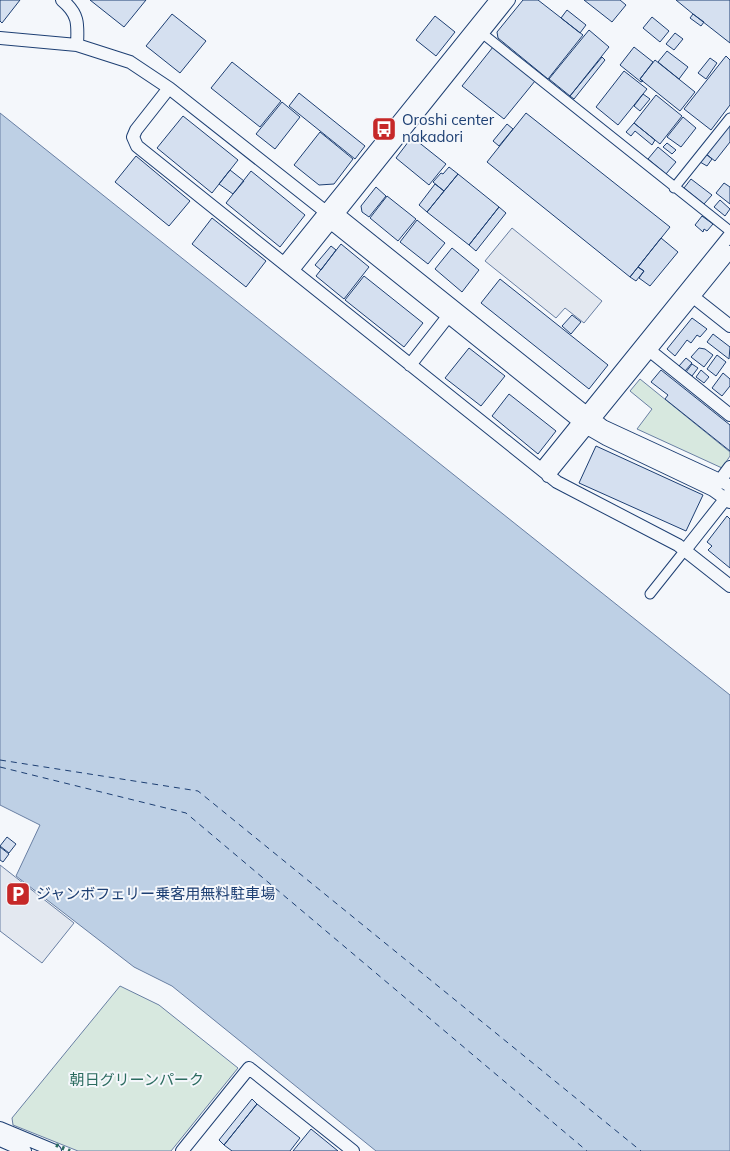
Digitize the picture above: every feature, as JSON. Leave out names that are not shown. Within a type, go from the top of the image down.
[{"type":"street","points":[[62,0],[70,7],[78,23],[77,45]]},
{"type":"street","points":[[289,267],[332,216],[478,30],[494,4],[509,0]]},
{"type":"street","points":[[478,30],[730,231]]},
{"type":"street","points":[[0,38],[77,45],[130,62],[169,88],[332,216],[587,421],[606,439],[725,492]]},
{"type":"street","points":[[169,88],[136,130],[133,137],[136,146],[557,482],[678,545],[730,586]]},
{"type":"street","points":[[674,188],[730,118]]},
{"type":"street","points":[[545,472],[689,294],[730,235]]},
{"type":"street","points":[[689,294],[730,252]]},
{"type":"street","points":[[689,294],[730,326]]},
{"type":"street","points":[[410,365],[451,312]]},
{"type":"street","points":[[646,348],[730,415]]},
{"type":"street","points":[[650,594],[685,550],[725,492],[730,467]]},
{"type":"street","points":[[182,1151],[249,1068],[353,1151]]},
{"type":"street","points":[[0,1132],[25,1151]]},
{"type":"street","points":[[0,1132],[55,1151]]},
{"type":"green space","points":[[640,379],[730,452],[730,456],[722,468],[637,429],[652,409],[630,391]]},
{"type":"green space","name":"朝日グリーンパーク","points":[[120,986],[159,1005],[238,1068],[171,1151],[78,1151],[13,1125],[12,1118]]},
{"type":"shaded area","points":[[512,228],[602,301],[584,323],[565,308],[556,318],[485,261]]},
{"type":"shaded area","name":"ジャンボフェリー乗客用無料駐車場","points":[[0,865],[74,923],[42,963],[0,931]]},
{"type":"water","points":[[0,113],[730,695],[730,1151],[376,1151],[172,986],[134,967],[16,876],[40,825],[0,805]]},
{"type":"building","points":[[0,0],[20,0],[2,23],[0,21]]},
{"type":"building","points":[[90,0],[146,0],[124,27]]},
{"type":"building","points":[[523,0],[538,0],[583,35],[548,79],[498,38],[497,32]]},
{"type":"building","points":[[584,0],[620,0],[626,5],[612,22]]},
{"type":"building","points":[[676,0],[730,0],[730,43],[693,14]]},
{"type":"building","points":[[567,10],[586,25],[580,33],[561,18]]},
{"type":"building","points":[[172,14],[206,41],[180,73],[146,46]]},
{"type":"building","points":[[693,14],[704,22],[701,26],[690,18]]},
{"type":"building","points":[[435,16],[455,32],[436,56],[416,40]]},
{"type":"building","points":[[652,17],[669,31],[660,42],[643,28]]},
{"type":"building","points":[[589,30],[609,47],[570,96],[549,79]]},
{"type":"building","points":[[675,33],[683,39],[674,50],[666,44]]},
{"type":"building","points":[[493,47],[535,81],[504,119],[462,86]]},
{"type":"building","points":[[634,47],[653,62],[640,79],[643,81],[641,82],[620,65]]},
{"type":"building","points":[[667,51],[688,67],[679,79],[658,62]]},
{"type":"building","points":[[726,56],[730,60],[730,105],[711,130],[684,109]]},
{"type":"building","points":[[602,57],[605,60],[574,99],[570,96]]},
{"type":"building","points":[[710,58],[717,63],[706,79],[698,73]]},
{"type":"building","points":[[655,60],[695,92],[680,111],[640,79]]},
{"type":"building","points":[[232,62],[281,101],[260,127],[211,88]]},
{"type":"building","points":[[624,71],[647,89],[618,125],[596,107]]},
{"type":"building","points":[[299,93],[365,146],[355,159],[289,106]]},
{"type":"building","points":[[643,94],[650,99],[640,111],[634,106]]},
{"type":"building","points":[[656,95],[682,116],[660,144],[634,123]]},
{"type":"building","points":[[282,102],[300,117],[275,149],[256,134]]},
{"type":"building","points":[[526,113],[670,227],[630,277],[487,162]]},
{"type":"building","points":[[183,116],[238,160],[212,193],[157,148]]},
{"type":"building","points":[[683,117],[696,128],[681,147],[667,137]]},
{"type":"building","points":[[634,123],[655,140],[652,145],[635,131],[631,136],[626,132]]},
{"type":"building","points":[[507,124],[513,129],[499,146],[493,141]]},
{"type":"building","points":[[730,124],[730,142],[715,161],[706,154]]},
{"type":"building","points":[[320,132],[353,159],[334,184],[319,185],[294,165]]},
{"type":"building","points":[[412,137],[446,164],[429,185],[396,158]]},
{"type":"building","points":[[667,143],[676,150],[672,154],[663,147]]},
{"type":"building","points":[[658,147],[676,162],[666,174],[648,159]]},
{"type":"building","points":[[706,154],[712,159],[707,166],[700,162]]},
{"type":"building","points":[[136,156],[190,201],[169,226],[115,182]]},
{"type":"building","points":[[449,167],[458,174],[444,191],[433,182]]},
{"type":"building","points":[[230,170],[244,181],[233,194],[219,184]]},
{"type":"building","points":[[251,171],[305,215],[280,247],[226,203]]},
{"type":"building","points":[[458,174],[499,207],[469,245],[427,212]]},
{"type":"building","points":[[691,179],[712,195],[704,204],[684,188]]},
{"type":"building","points":[[724,183],[730,187],[730,204],[716,193]]},
{"type":"building","points":[[435,184],[444,191],[427,212],[419,205]]},
{"type":"building","points":[[376,187],[386,196],[369,217],[362,212],[361,206]]},
{"type":"building","points":[[387,196],[416,219],[398,241],[370,218]]},
{"type":"building","points":[[720,200],[730,209],[725,216],[714,207]]},
{"type":"building","points":[[499,207],[506,213],[476,251],[469,245]]},
{"type":"building","points":[[702,216],[713,224],[707,231],[704,229],[703,232],[695,225]]},
{"type":"building","points":[[212,218],[266,261],[246,287],[192,244]]},
{"type":"building","points":[[417,220],[445,243],[428,264],[400,242]]},
{"type":"building","points":[[661,238],[678,252],[650,286],[639,278],[644,271],[638,267]]},
{"type":"building","points":[[341,244],[369,267],[344,299],[316,276]]},
{"type":"building","points":[[331,246],[336,250],[321,270],[315,265]]},
{"type":"building","points":[[452,248],[479,270],[462,292],[435,269]]},
{"type":"building","points":[[638,267],[644,271],[636,281],[630,277]]},
{"type":"building","points":[[364,276],[423,323],[404,347],[345,300]]},
{"type":"building","points":[[500,279],[608,365],[589,389],[481,303]]},
{"type":"building","points":[[572,315],[581,322],[571,334],[562,326]]},
{"type":"building","points":[[692,318],[707,329],[700,337],[697,335],[691,343],[687,340],[675,356],[667,349]]},
{"type":"building","points":[[713,334],[730,347],[729,359],[707,342]]},
{"type":"building","points":[[469,348],[505,376],[481,406],[445,378]]},
{"type":"building","points":[[699,348],[705,349],[713,355],[704,367],[691,357]]},
{"type":"building","points":[[717,355],[726,362],[716,376],[707,369]]},
{"type":"building","points":[[686,358],[692,363],[685,371],[679,366]]},
{"type":"building","points":[[692,364],[698,368],[692,376],[686,372]]},
{"type":"building","points":[[661,370],[730,425],[730,451],[665,399],[668,395],[651,382]]},
{"type":"building","points":[[701,370],[709,377],[704,383],[696,377]]},
{"type":"building","points":[[723,373],[730,379],[730,386],[722,396],[712,388]]},
{"type":"building","points":[[509,394],[556,431],[538,454],[492,416]]},
{"type":"building","points":[[596,446],[703,495],[686,531],[579,483]]},
{"type":"building","points":[[727,516],[730,519],[730,568],[708,550],[712,546],[707,542]]},
{"type":"building","points":[[7,837],[16,844],[9,853],[0,846]]},
{"type":"building","points":[[0,847],[9,854],[3,862],[0,860]]},
{"type":"building","points":[[252,1099],[257,1104],[224,1145],[219,1140]]},
{"type":"building","points":[[257,1104],[300,1138],[290,1151],[232,1151],[224,1145]]},
{"type":"building","points":[[311,1129],[338,1151],[293,1151]]},
{"type":"ferry route","points":[[0,760],[198,791],[641,1151]]},
{"type":"ferry route","points":[[0,767],[186,813],[587,1151]]},
{"type":"hedge","points":[[56,1145],[70,1151]]},
{"type":"place","name":"Oroshi center nakadori","points":[[384,129]]},
{"type":"place","name":"ジャンボフェリー乗客用無料駐車場","points":[[18,894]]}]
